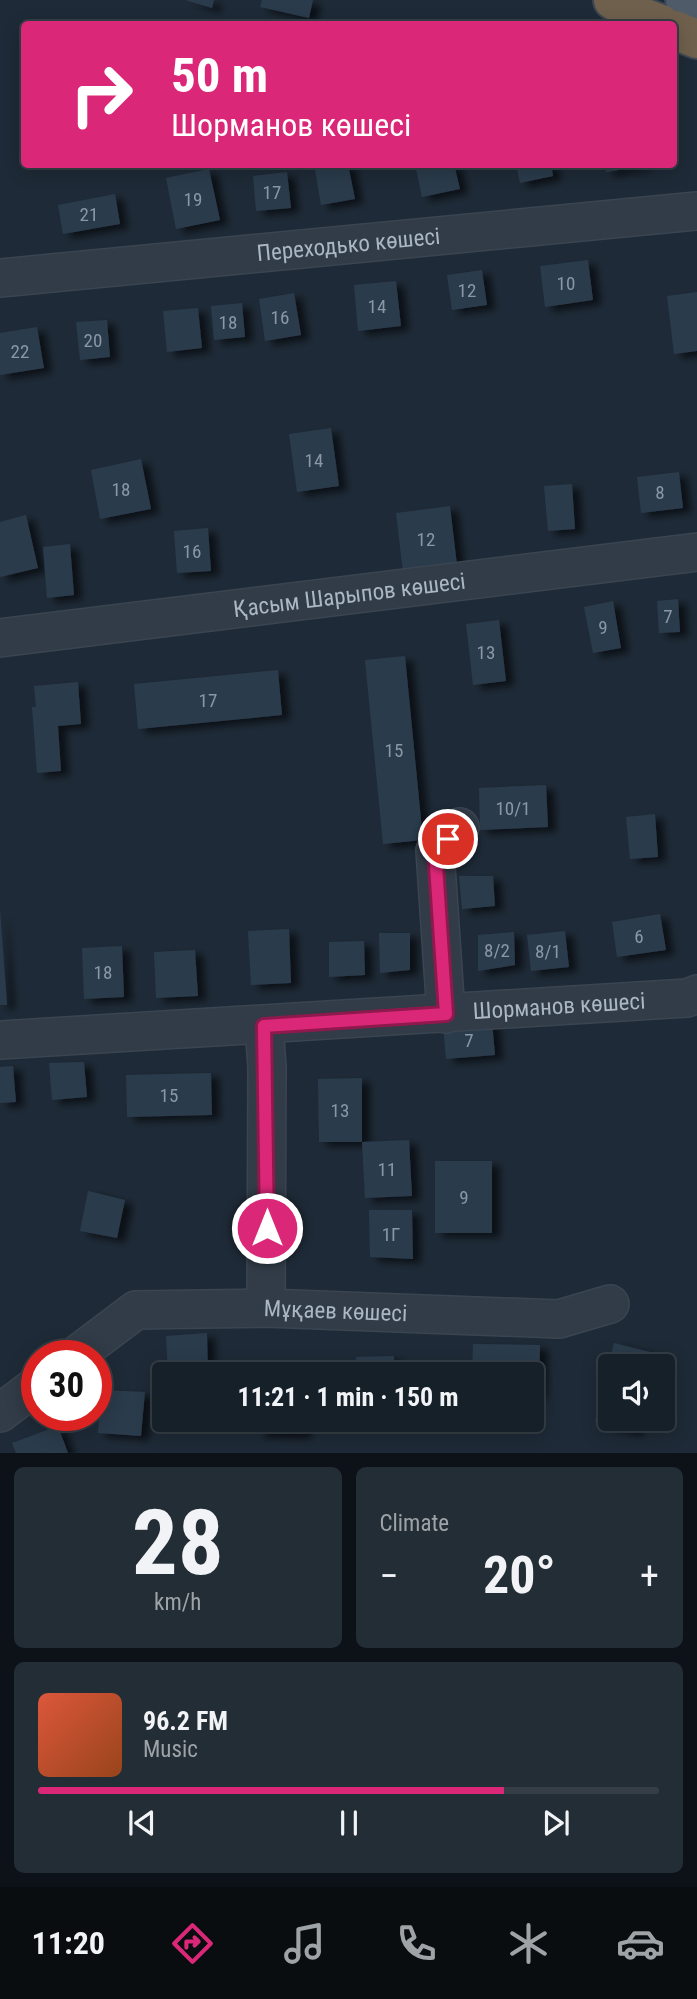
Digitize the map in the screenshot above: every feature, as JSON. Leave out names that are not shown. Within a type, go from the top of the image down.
[{"type":"highway","points":[[613,0],[652,21]]},
{"type":"highway","points":[[677,31],[697,39]]},
{"type":"main road","points":[[685,0],[697,5]]},
{"type":"street","name":"Переходько көшесі","points":[[0,278],[697,211]]},
{"type":"street","name":"Қасым Шарыпов көшесі","points":[[0,638],[697,552]]},
{"type":"street","points":[[446,1014],[435,851],[460,827]]},
{"type":"street","name":"Шорманов көшесі","points":[[0,1040],[446,1014],[687,998],[697,994]]},
{"type":"street","points":[[264,1026],[267,1066],[266,1308]]},
{"type":"street","name":"Мұқаев көшесі","points":[[96,1340],[136,1310],[266,1308],[559,1319],[610,1304]]},
{"type":"street","points":[[0,1413],[21,1397]]},
{"type":"building","points":[[185,0],[214,0],[212,8]]},
{"type":"building","points":[[262,0],[313,0],[309,18],[260,7]]},
{"type":"building","points":[[315,168],[349,168],[355,199],[321,205]]},
{"type":"building","points":[[416,168],[455,168],[460,189],[422,197]]},
{"type":"building","points":[[517,168],[552,168],[553,176],[520,183]]},
{"type":"building","points":[[606,168],[632,168],[606,172]]},
{"type":"building","points":[[209,169],[220,220],[176,229],[166,178]]},
{"type":"building","points":[[287,172],[291,208],[256,211],[253,176]]},
{"type":"building","points":[[115,194],[120,224],[63,234],[58,205]]},
{"type":"building","points":[[588,260],[593,300],[545,307],[540,266]]},
{"type":"building","points":[[482,270],[487,305],[452,310],[447,275]]},
{"type":"building","points":[[396,281],[401,326],[358,331],[354,285]]},
{"type":"building","points":[[697,292],[697,351],[674,354],[667,296]]},
{"type":"building","points":[[294,293],[301,335],[265,341],[259,299]]},
{"type":"building","points":[[242,303],[245,337],[214,340],[211,306]]},
{"type":"building","points":[[198,308],[202,348],[167,352],[163,311]]},
{"type":"building","points":[[107,320],[110,357],[80,360],[76,322]]},
{"type":"building","points":[[37,327],[44,368],[0,375],[0,333]]},
{"type":"building","points":[[331,428],[339,486],[297,492],[289,434]]},
{"type":"building","points":[[141,459],[151,509],[100,519],[91,470]]},
{"type":"building","points":[[679,472],[683,508],[641,513],[637,477]]},
{"type":"building","points":[[572,484],[575,529],[548,531],[544,486]]},
{"type":"building","points":[[450,506],[457,565],[403,572],[396,513]]},
{"type":"building","points":[[26,515],[38,568],[0,577],[0,522]]},
{"type":"building","points":[[208,528],[211,571],[177,573],[174,531]]},
{"type":"building","points":[[70,544],[74,595],[47,598],[43,547]]},
{"type":"building","points":[[678,599],[680,632],[659,633],[657,601]]},
{"type":"building","points":[[613,601],[621,648],[593,653],[584,607]]},
{"type":"building","points":[[499,620],[506,681],[473,685],[466,624]]},
{"type":"building","points":[[405,656],[423,840],[383,844],[365,660]]},
{"type":"building","points":[[278,670],[282,715],[138,729],[134,684]]},
{"type":"building","points":[[78,682],[81,724],[58,726],[61,771],[37,773],[32,707],[36,707],[34,686]]},
{"type":"building","points":[[546,785],[548,827],[480,830],[479,788]]},
{"type":"building","points":[[655,814],[658,857],[630,859],[626,817]]},
{"type":"building","points":[[459,876],[493,876],[495,906],[462,909]]},
{"type":"building","points":[[0,909],[7,1005],[0,1005]]},
{"type":"building","points":[[660,914],[666,950],[617,957],[612,922]]},
{"type":"building","points":[[289,929],[291,983],[251,985],[248,931]]},
{"type":"building","points":[[565,931],[569,967],[531,971],[527,935]]},
{"type":"building","points":[[514,932],[515,965],[478,971],[478,935]]},
{"type":"building","points":[[379,933],[410,933],[410,970],[380,973]]},
{"type":"building","points":[[364,941],[365,975],[329,977],[329,942]]},
{"type":"building","points":[[122,946],[124,997],[84,999],[82,948]]},
{"type":"building","points":[[195,950],[198,996],[156,998],[154,952]]},
{"type":"building","points":[[492,1021],[495,1055],[446,1059],[443,1025]]},
{"type":"building","points":[[84,1062],[87,1097],[52,1100],[49,1063]]},
{"type":"building","points":[[13,1066],[16,1102],[0,1103],[0,1067]]},
{"type":"building","points":[[211,1073],[212,1115],[127,1117],[126,1075]]},
{"type":"building","points":[[362,1078],[362,1142],[319,1142],[318,1079]]},
{"type":"building","points":[[409,1140],[412,1196],[365,1198],[362,1142]]},
{"type":"building","points":[[435,1161],[492,1161],[492,1233],[435,1233]]},
{"type":"building","points":[[88,1191],[125,1200],[117,1238],[80,1231]]},
{"type":"building","points":[[369,1210],[412,1210],[413,1259],[370,1257]]},
{"type":"building","points":[[207,1333],[208,1362],[167,1362],[166,1336]]},
{"type":"building","points":[[614,1343],[654,1353],[654,1354],[611,1354]]},
{"type":"building","points":[[473,1344],[540,1345],[540,1362],[472,1362]]},
{"type":"building","points":[[394,1356],[394,1362],[356,1362],[356,1357]]},
{"type":"building","points":[[112,1390],[145,1392],[141,1436],[98,1433],[112,1431]]},
{"type":"building","points":[[44,1431],[60,1431],[68,1453],[16,1453],[12,1443]]},
{"type":"building","points":[[257,1432],[303,1432],[303,1434]]},
{"type":"route","points":[[267,1228],[267,1066],[264,1026],[446,1014],[435,851],[448,839]]}]
